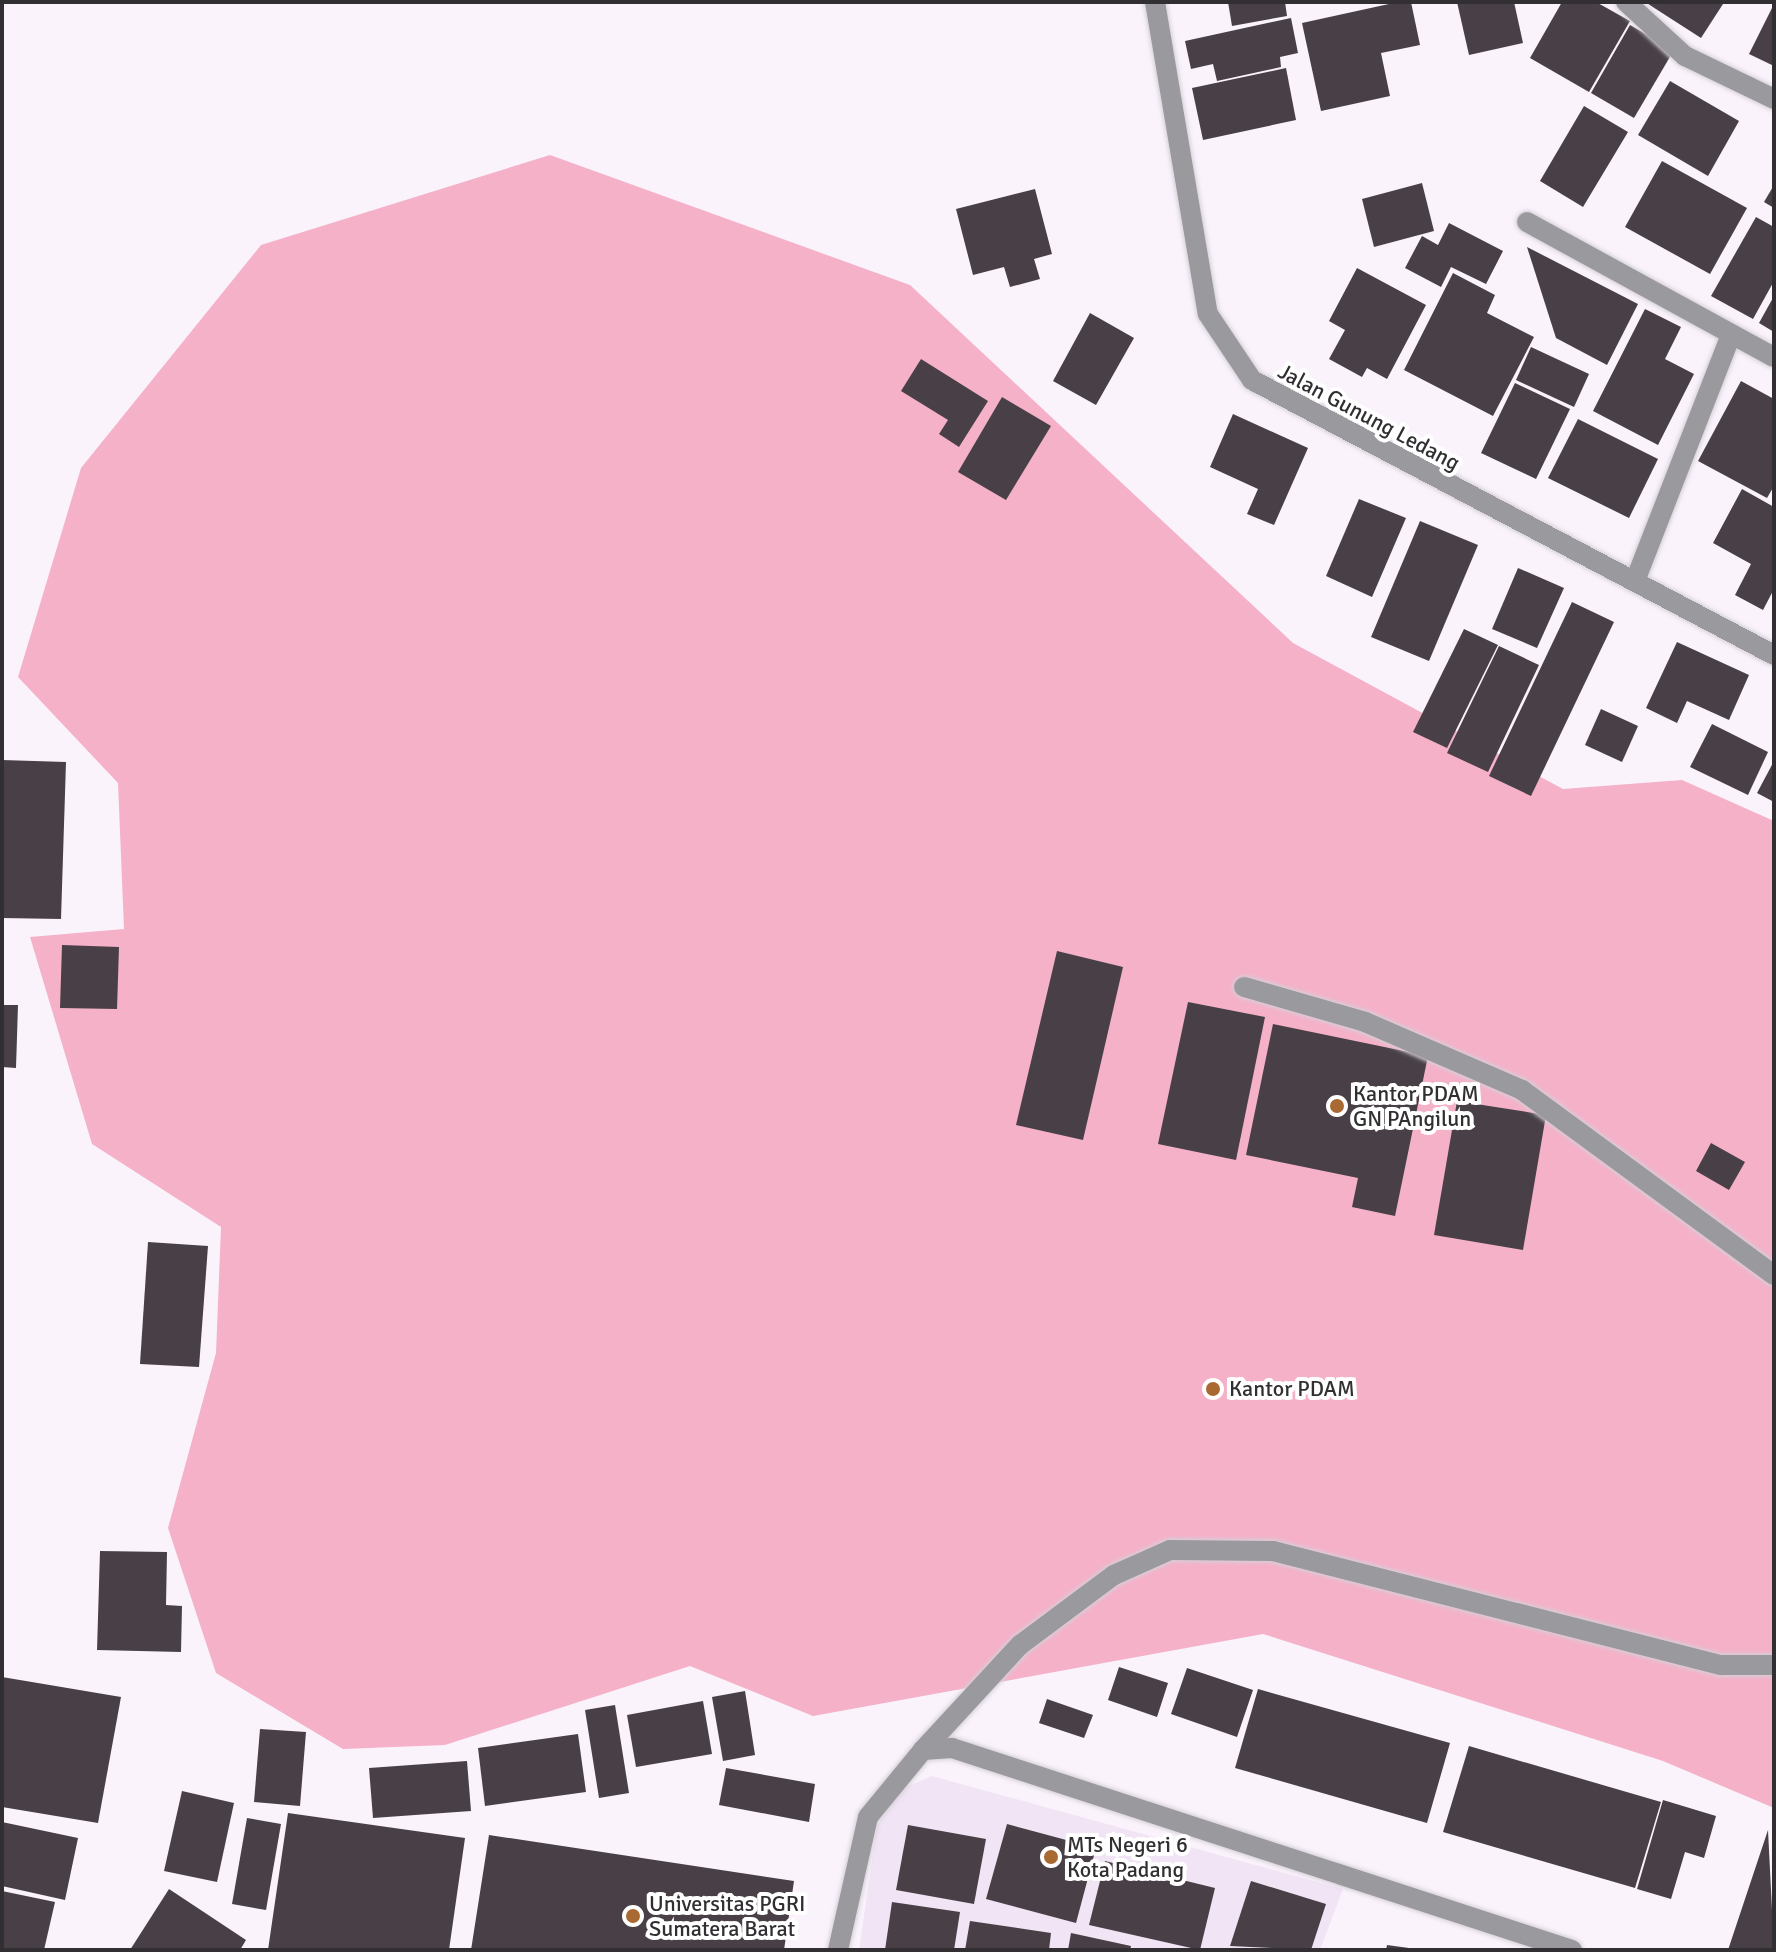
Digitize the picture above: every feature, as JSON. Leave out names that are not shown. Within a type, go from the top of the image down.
[{"type":"street","name":"Jalan Gunung Ledang","points":[[1155,2],[1208,314],[1233,358],[1285,403],[1774,655]]},
{"type":"street","points":[[1626,2],[1685,56],[1774,99]]},
{"type":"street","points":[[1527,222],[1774,357]]},
{"type":"street","points":[[1635,581],[1731,335]]},
{"type":"street","points":[[1244,987],[1365,1022],[1522,1090],[1774,1275]]},
{"type":"street","points":[[838,1950],[868,1817],[923,1750],[1020,1645],[1114,1575],[1170,1550],[1273,1551],[1721,1665],[1774,1665]]},
{"type":"street","points":[[923,1750],[952,1748],[1572,1950]]},
{"type":"shaded area","points":[[550,155],[910,285],[1293,643],[1563,789],[1682,780],[1774,821],[1774,1808],[1663,1761],[1263,1634],[813,1716],[690,1666],[445,1745],[343,1749],[216,1673],[168,1528],[216,1353],[221,1227],[92,1144],[30,937],[124,929],[118,783],[18,677],[81,468],[261,245]]},
{"type":"shaded area","name":"MTs Negeri 6 Kota Padang","points":[[932,1776],[1343,1889],[1320,1950],[859,1950],[877,1826],[901,1789]]},
{"type":"building","points":[[1228,2],[1285,2],[1287,16],[1232,26]]},
{"type":"building","points":[[1398,2],[1411,2],[1420,45],[1381,53],[1390,96],[1321,111],[1302,23]]},
{"type":"building","points":[[1457,2],[1514,2],[1523,43],[1469,55]]},
{"type":"building","points":[[1562,2],[1596,2],[1630,21],[1589,92],[1530,58]]},
{"type":"building","points":[[1645,2],[1720,2],[1723,4],[1701,38]]},
{"type":"building","points":[[1774,4],[1774,66],[1749,54]]},
{"type":"building","points":[[1291,18],[1298,53],[1280,57],[1281,67],[1217,81],[1213,64],[1191,69],[1185,41]]},
{"type":"building","points":[[1630,25],[1674,50],[1634,118],[1591,93]]},
{"type":"building","points":[[1286,68],[1296,120],[1203,140],[1192,88]]},
{"type":"building","points":[[1670,81],[1739,121],[1708,176],[1638,135]]},
{"type":"building","points":[[1584,106],[1628,132],[1583,207],[1540,181]]},
{"type":"building","points":[[1662,161],[1747,208],[1710,274],[1625,227]]},
{"type":"building","points":[[1422,183],[1434,231],[1374,247],[1362,199]]},
{"type":"building","points":[[1774,185],[1774,208],[1764,202]]},
{"type":"building","points":[[1035,189],[1052,254],[1034,259],[1040,279],[1010,287],[1004,267],[973,275],[956,209]]},
{"type":"building","points":[[1756,217],[1774,227],[1774,281],[1753,319],[1711,296]]},
{"type":"building","points":[[1449,223],[1503,251],[1486,284],[1451,267],[1441,287],[1405,268],[1422,236],[1438,245]]},
{"type":"building","points":[[1527,247],[1638,304],[1607,365],[1556,338]]},
{"type":"building","points":[[1357,268],[1426,305],[1387,379],[1367,368],[1362,377],[1329,359],[1345,330],[1329,321]]},
{"type":"building","points":[[1453,273],[1495,295],[1487,313],[1534,337],[1493,416],[1404,370]]},
{"type":"building","points":[[1774,296],[1774,332],[1759,323]]},
{"type":"building","points":[[1645,309],[1681,327],[1665,359],[1694,374],[1658,445],[1593,411]]},
{"type":"building","points":[[1090,313],[1134,338],[1096,405],[1053,381]]},
{"type":"building","points":[[1531,347],[1589,374],[1574,407],[1516,380]]},
{"type":"building","points":[[921,359],[988,401],[959,447],[939,434],[948,420],[901,391]]},
{"type":"building","points":[[1741,381],[1774,399],[1774,486],[1767,498],[1698,461]]},
{"type":"building","points":[[1515,383],[1570,409],[1536,479],[1481,453]]},
{"type":"building","points":[[1002,397],[1051,426],[1006,500],[958,472]]},
{"type":"building","points":[[1233,414],[1308,448],[1274,525],[1247,514],[1258,489],[1210,467]]},
{"type":"building","points":[[1578,419],[1658,459],[1629,518],[1548,478]]},
{"type":"building","points":[[1742,489],[1774,507],[1774,589],[1763,610],[1735,595],[1751,564],[1713,543]]},
{"type":"building","points":[[1359,499],[1406,518],[1372,597],[1326,576]]},
{"type":"building","points":[[1420,521],[1478,545],[1429,661],[1371,637]]},
{"type":"building","points":[[1518,568],[1564,588],[1537,648],[1492,629]]},
{"type":"building","points":[[1572,602],[1614,622],[1531,796],[1489,776]]},
{"type":"building","points":[[1464,629],[1498,645],[1447,748],[1413,732]]},
{"type":"building","points":[[1677,642],[1749,675],[1729,720],[1687,701],[1677,723],[1646,708]]},
{"type":"building","points":[[1499,646],[1539,665],[1488,772],[1447,753]]},
{"type":"building","points":[[1601,709],[1638,726],[1622,762],[1585,745]]},
{"type":"building","points":[[1712,724],[1768,752],[1748,795],[1690,767]]},
{"type":"building","points":[[2,760],[66,762],[61,919],[2,918]]},
{"type":"building","points":[[1774,761],[1774,802],[1757,793]]},
{"type":"building","points":[[62,945],[119,947],[117,1009],[60,1008]]},
{"type":"building","points":[[1057,951],[1123,967],[1083,1140],[1016,1125]]},
{"type":"building","points":[[1188,1002],[1265,1017],[1236,1160],[1158,1144]]},
{"type":"building","points":[[2,1005],[18,1005],[16,1068],[2,1067]]},
{"type":"building","name":"Kantor PDAM GN PAngilun","points":[[1273,1024],[1428,1056],[1395,1216],[1352,1207],[1358,1178],[1246,1155]]},
{"type":"building","name":"Kantor PDAM GN PAngilun","points":[[1457,1101],[1546,1115],[1523,1250],[1434,1235]]},
{"type":"building","points":[[1711,1143],[1745,1162],[1729,1190],[1696,1171]]},
{"type":"building","points":[[148,1242],[208,1246],[199,1367],[140,1364]]},
{"type":"building","points":[[100,1551],[167,1552],[166,1605],[182,1606],[181,1652],[97,1650]]},
{"type":"building","points":[[1119,1667],[1168,1683],[1157,1717],[1108,1700]]},
{"type":"building","points":[[1187,1668],[1253,1690],[1237,1737],[1171,1714]]},
{"type":"building","points":[[2,1677],[121,1697],[98,1823],[2,1807]]},
{"type":"building","points":[[1258,1689],[1450,1743],[1427,1823],[1235,1768]]},
{"type":"building","points":[[745,1691],[755,1755],[723,1761],[712,1697]]},
{"type":"building","points":[[1047,1699],[1093,1715],[1084,1738],[1039,1723]]},
{"type":"building","points":[[703,1701],[712,1754],[636,1767],[627,1715]]},
{"type":"building","points":[[615,1705],[629,1793],[599,1798],[585,1710]]},
{"type":"building","points":[[260,1729],[306,1732],[300,1806],[254,1802]]},
{"type":"building","points":[[578,1734],[586,1792],[485,1806],[478,1748]]},
{"type":"building","points":[[1469,1746],[1661,1802],[1635,1888],[1443,1832]]},
{"type":"building","points":[[467,1761],[471,1811],[373,1818],[369,1768]]},
{"type":"building","points":[[726,1768],[815,1784],[809,1822],[719,1805]]},
{"type":"building","points":[[182,1791],[234,1803],[217,1882],[164,1871]]},
{"type":"building","points":[[1663,1800],[1716,1816],[1704,1858],[1685,1852],[1671,1899],[1637,1889]]},
{"type":"building","points":[[288,1813],[465,1838],[449,1950],[268,1950]]},
{"type":"building","points":[[247,1818],[281,1824],[266,1910],[232,1904]]},
{"type":"building","points":[[2,1822],[78,1838],[65,1900],[2,1886]]},
{"type":"building","points":[[1007,1824],[1096,1848],[1076,1923],[986,1899]]},
{"type":"building","points":[[908,1825],[986,1839],[974,1904],[896,1890]]},
{"type":"building","points":[[1768,1830],[1774,1950],[1728,1950]]},
{"type":"building","name":"Universitas PGRI Sumatera Barat","points":[[489,1835],[794,1881],[784,1950],[471,1950]]},
{"type":"building","points":[[1105,1861],[1215,1888],[1200,1950],[1089,1925]]},
{"type":"building","points":[[1251,1881],[1326,1904],[1311,1950],[1230,1946]]},
{"type":"building","points":[[169,1889],[246,1940],[240,1950],[130,1950]]},
{"type":"building","points":[[2,1891],[55,1902],[44,1950],[2,1950]]},
{"type":"building","points":[[892,1902],[960,1912],[954,1950],[885,1950]]},
{"type":"building","points":[[970,1921],[1051,1933],[1049,1950],[965,1950]]},
{"type":"building","points":[[1071,1933],[1131,1946],[1130,1950],[1068,1950]]},
{"type":"building","points":[[1387,1945],[1409,1948],[1409,1950],[1386,1950]]},
{"type":"place","name":"Kantor PDAM GN PAngilun","points":[[1337,1106]]},
{"type":"place","name":"Kantor PDAM","points":[[1213,1389]]},
{"type":"place","name":"MTs Negeri 6 Kota Padang","points":[[1051,1857]]},
{"type":"place","name":"Universitas PGRI Sumatera Barat","points":[[633,1916]]}]
